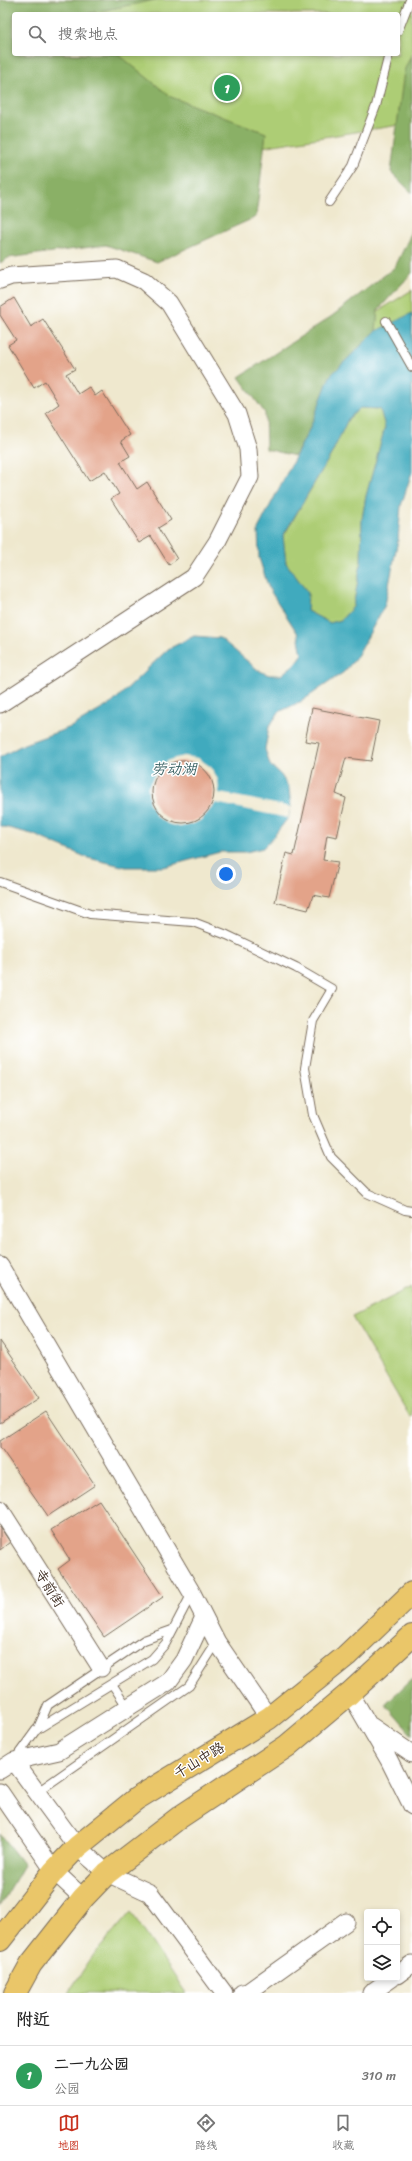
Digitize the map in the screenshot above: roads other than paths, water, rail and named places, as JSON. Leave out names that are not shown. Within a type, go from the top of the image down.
[{"type":"main road","name":"千山中路","points":[[0,1940],[54,1871],[76,1847],[136,1799],[269,1718],[346,1656],[412,1593]]},
{"type":"main road","points":[[15,1993],[31,1964],[83,1898],[107,1873],[180,1817],[287,1746],[350,1693],[412,1636]]},
{"type":"street","points":[[0,280],[11,276],[117,269],[144,281],[169,303],[237,414],[248,449],[250,477],[217,542],[194,577],[0,704]]},
{"type":"street","points":[[0,1266],[192,1593],[217,1642],[269,1718]]},
{"type":"street","name":"寺前街","points":[[0,1509],[101,1668]]},
{"type":"street","points":[[7,1765],[59,1751],[168,1682],[184,1660],[204,1617]]},
{"type":"street","points":[[350,1693],[389,1760],[412,1806]]},
{"type":"street","points":[[368,1723],[412,1754]]},
{"type":"street","points":[[7,1765],[36,1792],[76,1847],[107,1873],[150,1892],[224,1993]]},
{"type":"street","points":[[0,1792],[54,1871],[83,1898]]},
{"type":"street","points":[[242,1993],[248,1992],[346,1922]]},
{"type":"street","points":[[400,1973],[412,1964]]},
{"type":"street","points":[[371,1993],[388,1981]]},
{"type":"lane","points":[[400,26],[410,0]]},
{"type":"lane","points":[[329,202],[353,166],[376,106],[388,56]]},
{"type":"lane","points":[[386,321],[412,367]]},
{"type":"lane","points":[[0,882],[90,914],[193,922],[296,968],[332,989],[313,1021],[305,1068],[313,1115],[330,1157],[367,1193],[405,1210],[412,1211]]},
{"type":"lane","points":[[36,1730],[152,1659],[166,1643],[192,1593]]},
{"type":"lane","points":[[7,1765],[36,1730],[48,1705],[144,1640],[172,1630]]},
{"type":"lane","points":[[36,1792],[189,1686],[217,1642]]},
{"type":"lane","points":[[112,1684],[128,1708]]},
{"type":"water","name":"劳动湖","points":[[412,313],[412,472],[401,506],[398,540],[385,605],[356,658],[344,672],[302,701],[279,712],[269,727],[265,749],[270,765],[281,775],[289,788],[291,807],[288,818],[263,848],[246,852],[220,852],[164,867],[126,867],[88,858],[32,834],[0,826],[0,757],[24,744],[71,727],[112,703],[168,649],[194,636],[220,638],[258,670],[269,675],[281,675],[297,662],[302,655],[298,634],[269,589],[259,558],[258,529],[310,428],[330,376],[376,331]],"holes":[[[360,408],[380,409],[385,427],[366,496],[362,519],[361,564],[353,607],[341,620],[330,623],[307,611],[308,593],[286,563],[283,536],[332,453],[348,419]]]},
{"type":"place","name":"二一九公园","points":[[227,88]]}]
